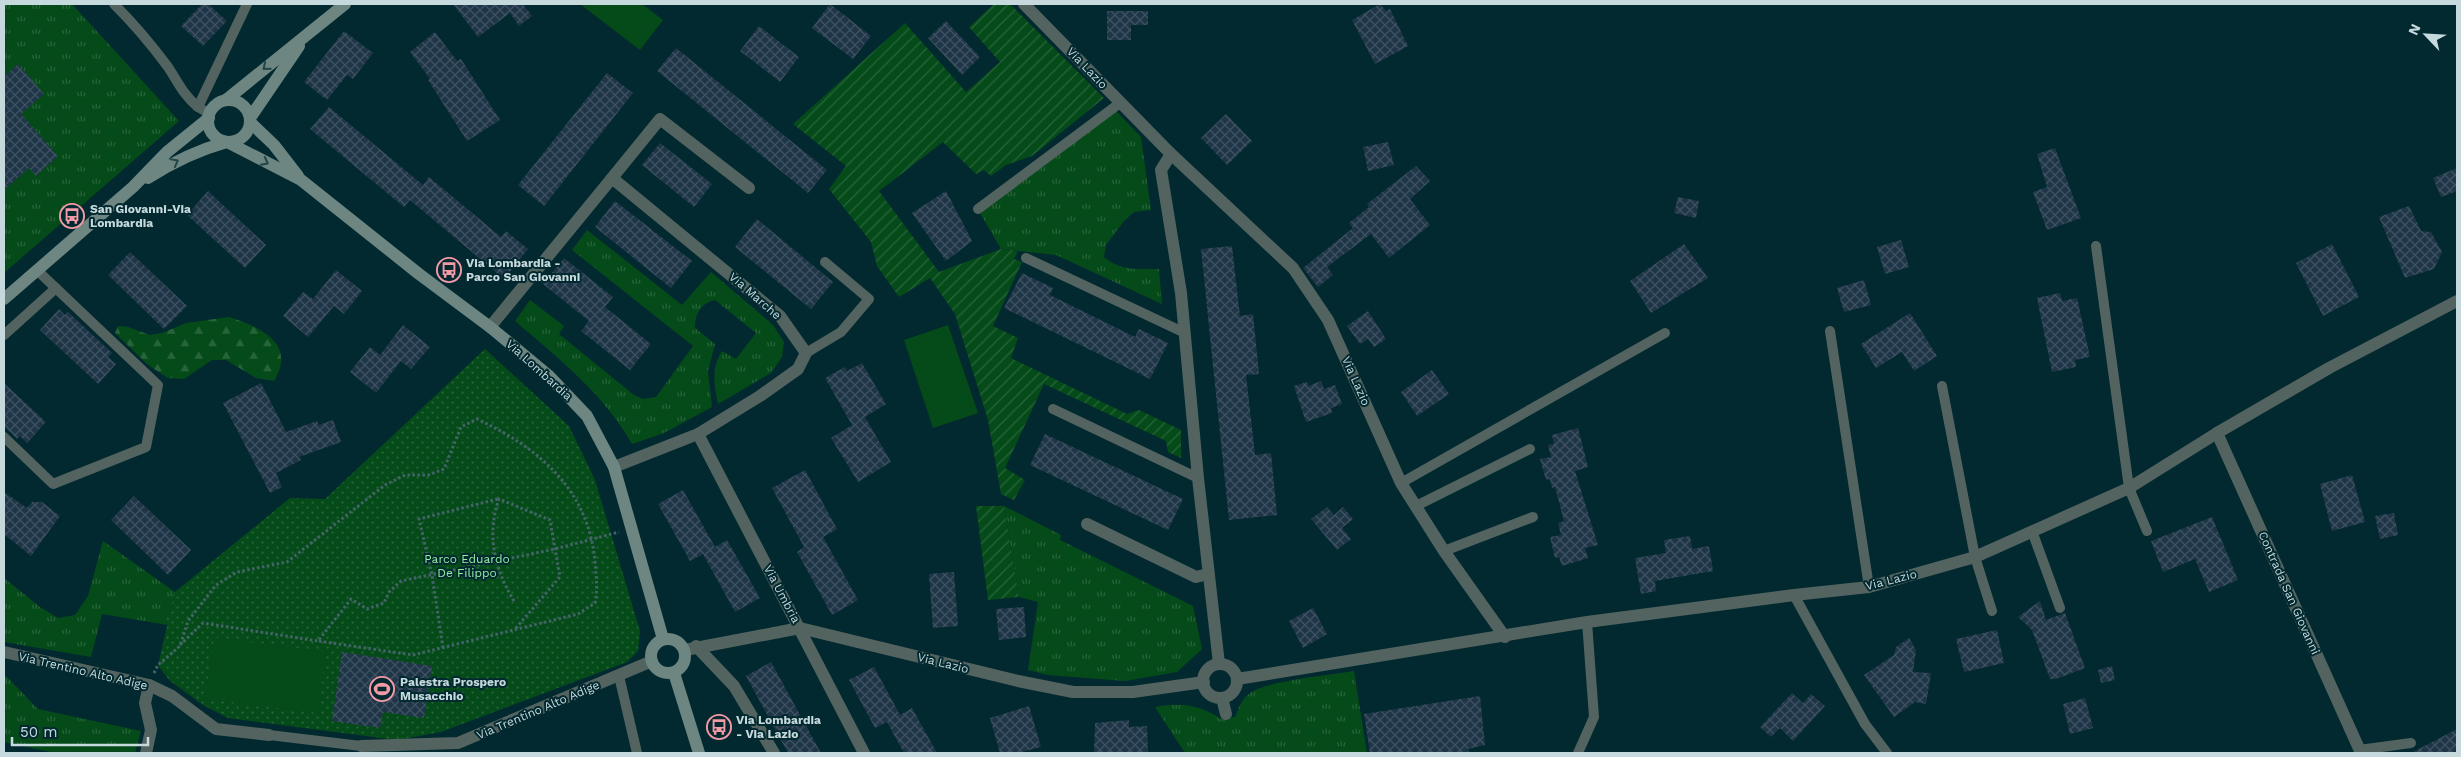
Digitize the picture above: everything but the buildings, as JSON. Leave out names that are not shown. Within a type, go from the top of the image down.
[{"type":"street","points":[[4,299],[133,187],[167,152],[209,116],[213,108],[226,100],[305,38],[345,4]]},
{"type":"street","name":"Via Lazio","points":[[1024,4],[1171,154],[1293,268],[1328,320],[1402,483],[1444,551],[1505,637]]},
{"type":"street","points":[[133,187],[176,161],[203,149],[244,137],[250,120],[305,38]]},
{"type":"street","points":[[226,100],[239,102],[244,106],[250,120]]},
{"type":"street","points":[[209,116],[211,131],[220,140],[228,142]]},
{"type":"street","points":[[490,327],[660,119],[749,188]]},
{"type":"street","name":"Via Lombardia","points":[[250,120],[274,145],[301,180]]},
{"type":"street","name":"Via Lombardia","points":[[228,142],[301,180],[419,274],[490,327],[548,375],[587,416],[614,467],[663,640]]},
{"type":"street","points":[[1171,154],[1161,170],[1181,292],[1198,478],[1219,664]]},
{"type":"street","name":"Via Marche","points":[[612,178],[780,316],[806,353]]},
{"type":"street","name":"Via Lazio","points":[[1237,680],[1587,622],[1869,587],[1975,557],[2129,488],[2217,433],[2328,368],[2457,302]]},
{"type":"street","points":[[614,467],[698,434],[760,396],[798,369],[806,353]]},
{"type":"street","name":"Contrada San Giovanni","points":[[2217,433],[2360,752]]},
{"type":"street","name":"Via Umbria","points":[[698,434],[864,753]]},
{"type":"street","points":[[1087,524],[1196,576],[1208,574]]},
{"type":"street","name":"Via Lazio","points":[[690,648],[800,628],[1018,681],[1073,692],[1133,692],[1204,682]]},
{"type":"street","points":[[690,648],[684,664],[674,673],[660,672],[652,662],[653,648],[663,640],[676,640],[690,648],[734,686],[774,753]]},
{"type":"street","name":"Via Trentino Alto Adige","points":[[4,652],[149,685],[172,696],[216,728],[269,735]]},
{"type":"street","name":"Via Trentino Alto Adige","points":[[361,746],[457,748],[652,662]]},
{"type":"street","points":[[1219,664],[1233,670],[1237,680],[1237,685],[1232,694],[1222,698],[1212,695],[1205,688],[1204,677],[1209,668],[1219,664]]},
{"type":"street","points":[[674,673],[699,753]]},
{"type":"street","points":[[146,753],[151,730],[145,703],[149,685]]},
{"type":"street","points":[[1222,698],[1226,714]]},
{"type":"lane","points":[[114,4],[140,30],[168,68],[186,98],[209,116]]},
{"type":"lane","points":[[198,107],[247,4]]},
{"type":"lane","points":[[978,209],[1120,103]]},
{"type":"lane","points":[[2096,246],[2129,488],[2147,531]]},
{"type":"lane","points":[[1026,258],[1185,333]]},
{"type":"lane","points":[[806,353],[841,332],[869,299],[825,262]]},
{"type":"lane","points":[[4,437],[53,484],[146,447],[158,385],[38,271]]},
{"type":"lane","points":[[4,335],[56,288]]},
{"type":"lane","points":[[1830,331],[1869,587]]},
{"type":"lane","points":[[1402,483],[1665,333]]},
{"type":"lane","points":[[1942,386],[1975,557],[1992,611]]},
{"type":"lane","points":[[1053,409],[1198,478]]},
{"type":"lane","points":[[1416,506],[1530,449]]},
{"type":"lane","points":[[1444,551],[1533,517]]},
{"type":"lane","points":[[2032,532],[2060,608]]},
{"type":"lane","points":[[1794,595],[1865,724],[1887,753]]},
{"type":"lane","points":[[1578,753],[1594,717],[1587,622]]},
{"type":"lane","points":[[619,676],[637,753]]},
{"type":"lane","points":[[269,735],[361,746]]},
{"type":"lane","points":[[2360,752],[2411,743]]},
{"type":"path","points":[[149,685],[158,665],[180,646],[203,623],[413,655],[578,614],[595,603],[598,589],[593,540],[586,516],[568,488],[544,459],[507,433],[477,419],[461,427],[444,469],[428,475],[405,475],[385,485],[287,562],[237,572],[216,585],[188,621],[180,646]]},
{"type":"path","points":[[499,499],[494,523],[495,562],[514,601]]},
{"type":"path","points":[[443,648],[432,575],[419,519],[499,499],[550,520],[560,577],[514,630]]},
{"type":"path","points":[[318,641],[351,599],[367,609],[384,603],[389,592],[402,581],[555,549],[593,540],[631,527]]},
{"type":"green space","points":[[4,4],[72,4],[179,121],[4,273]]},
{"type":"green space","points":[[580,4],[642,4],[663,20],[640,50]]},
{"type":"green space","points":[[994,4],[1010,4],[1104,98],[1032,156],[1006,165],[991,176],[984,170],[976,174],[943,142],[879,191],[939,272],[1001,249],[1018,251],[1014,259],[1022,262],[993,326],[1018,338],[1011,358],[1127,414],[1139,410],[1181,430],[1181,458],[1168,452],[1166,441],[1044,384],[1005,468],[1025,480],[1014,500],[1001,494],[988,420],[955,314],[930,278],[899,297],[877,266],[871,242],[829,189],[846,166],[793,124],[905,23],[966,92],[1000,62],[969,27]]},
{"type":"green space","points":[[1116,111],[1141,137],[1151,210],[1134,212],[1124,221],[1106,245],[1104,257],[1110,262],[1123,267],[1159,269],[1162,304],[1056,255],[1001,249],[980,213]]},
{"type":"green space","points":[[587,230],[682,305],[711,272],[773,325],[784,342],[782,357],[771,373],[718,404],[715,370],[722,351],[736,359],[756,333],[715,300],[706,304],[697,314],[695,328],[715,344],[708,371],[712,407],[664,433],[632,444],[621,426],[594,393],[564,363],[515,321],[530,300],[564,326],[559,334],[634,395],[643,399],[656,397],[693,346],[572,250]]},
{"type":"green space","points":[[229,317],[252,326],[272,338],[281,356],[280,368],[274,381],[256,378],[226,360],[212,360],[184,379],[168,378],[148,365],[115,333],[118,326],[128,327],[150,335],[162,333],[186,323]]},
{"type":"green space","points":[[948,325],[978,413],[933,428],[904,340]]},
{"type":"green space","name":"Parco Eduardo De Filippo","points":[[485,349],[569,426],[595,480],[640,631],[638,651],[627,662],[441,732],[397,740],[228,718],[203,705],[169,680],[158,665],[175,592],[290,498],[325,499]]},
{"type":"green space","points":[[976,506],[1004,506],[1019,597],[988,600]]},
{"type":"green space","points":[[1004,506],[1061,535],[1060,540],[1193,606],[1202,649],[1177,672],[1125,681],[1048,675],[1028,670],[1038,602],[1019,597]]},
{"type":"green space","points":[[103,541],[175,592],[168,625],[102,614],[91,657],[4,642],[4,578],[40,607],[58,618],[75,615],[88,596]]},
{"type":"green space","points":[[214,637],[326,652],[318,713],[205,699]]},
{"type":"green space","points":[[1354,671],[1367,753],[1185,753],[1155,707],[1190,706],[1214,714],[1221,719],[1235,717],[1240,704],[1249,694],[1257,689],[1283,682]]},
{"type":"green space","points":[[4,674],[38,709],[141,731],[135,753],[55,753],[4,742]]},
{"type":"place","name":"San Giovanni-Via Lombardia","points":[[72,216]]},
{"type":"place","name":"Via Lombardia - Parco San Giovanni","points":[[449,270]]},
{"type":"place","name":"Palestra Prospero Musacchio","points":[[382,689]]},
{"type":"place","name":"Via Lombardia - Via Lazio","points":[[719,727]]}]
